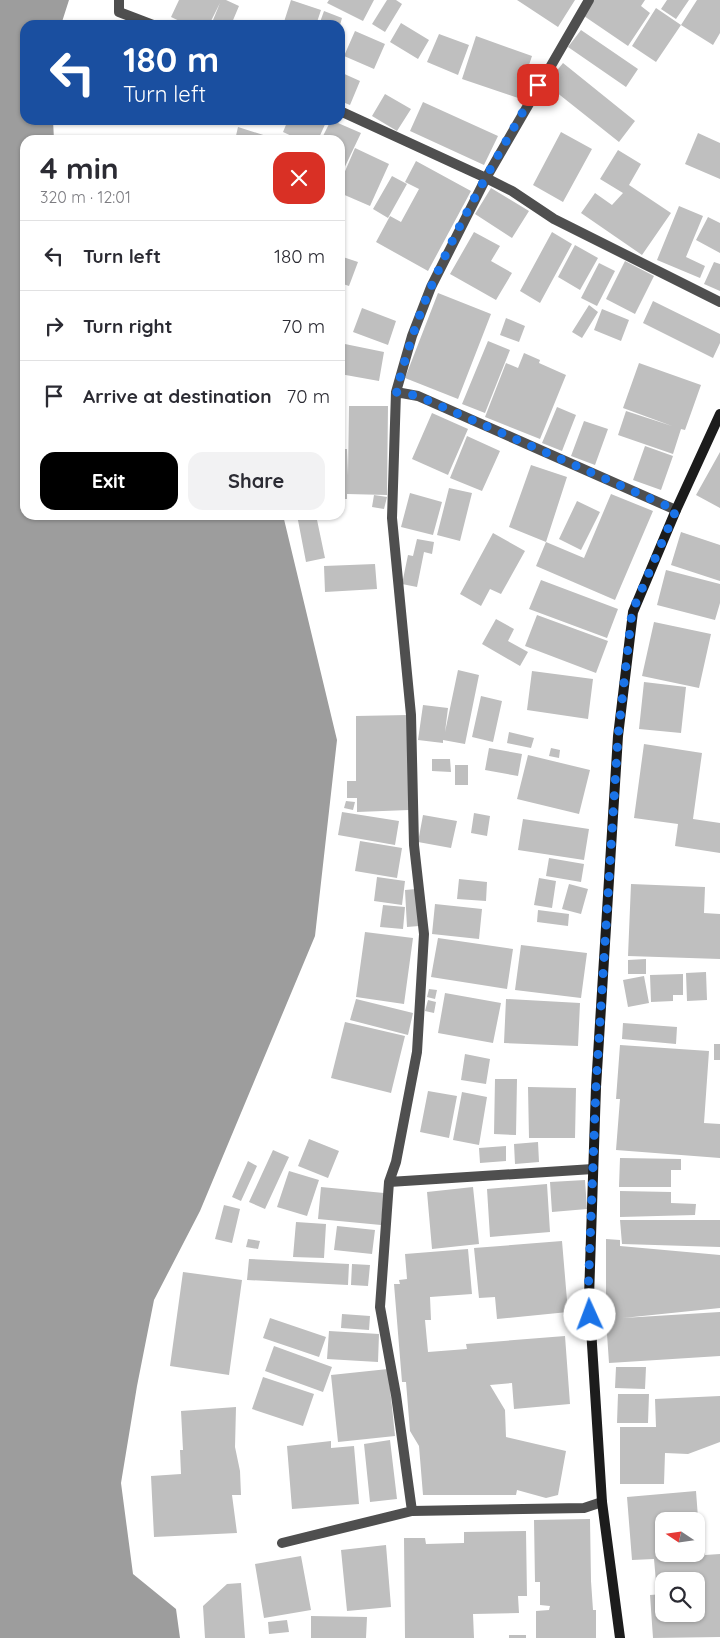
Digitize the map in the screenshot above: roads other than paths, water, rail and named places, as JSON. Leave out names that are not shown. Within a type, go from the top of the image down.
[{"type":"main road","points":[[620,1638],[602,1502],[588,1297],[593,1169],[618,736],[632,612],[720,414]]},
{"type":"street","points":[[119,0],[119,12],[140,20]]},
{"type":"street","points":[[412,1511],[396,1395],[380,1307],[389,1182],[396,1162],[417,1052],[424,934],[414,845],[411,715],[392,518],[396,392],[412,336],[431,286],[486,178],[589,0]]},
{"type":"street","points":[[345,113],[486,178],[554,219],[720,302]]},
{"type":"street","points":[[396,392],[418,396],[676,510]]},
{"type":"street","points":[[389,1182],[593,1169]]},
{"type":"street","points":[[282,1543],[412,1511],[584,1508],[602,1502]]}]
